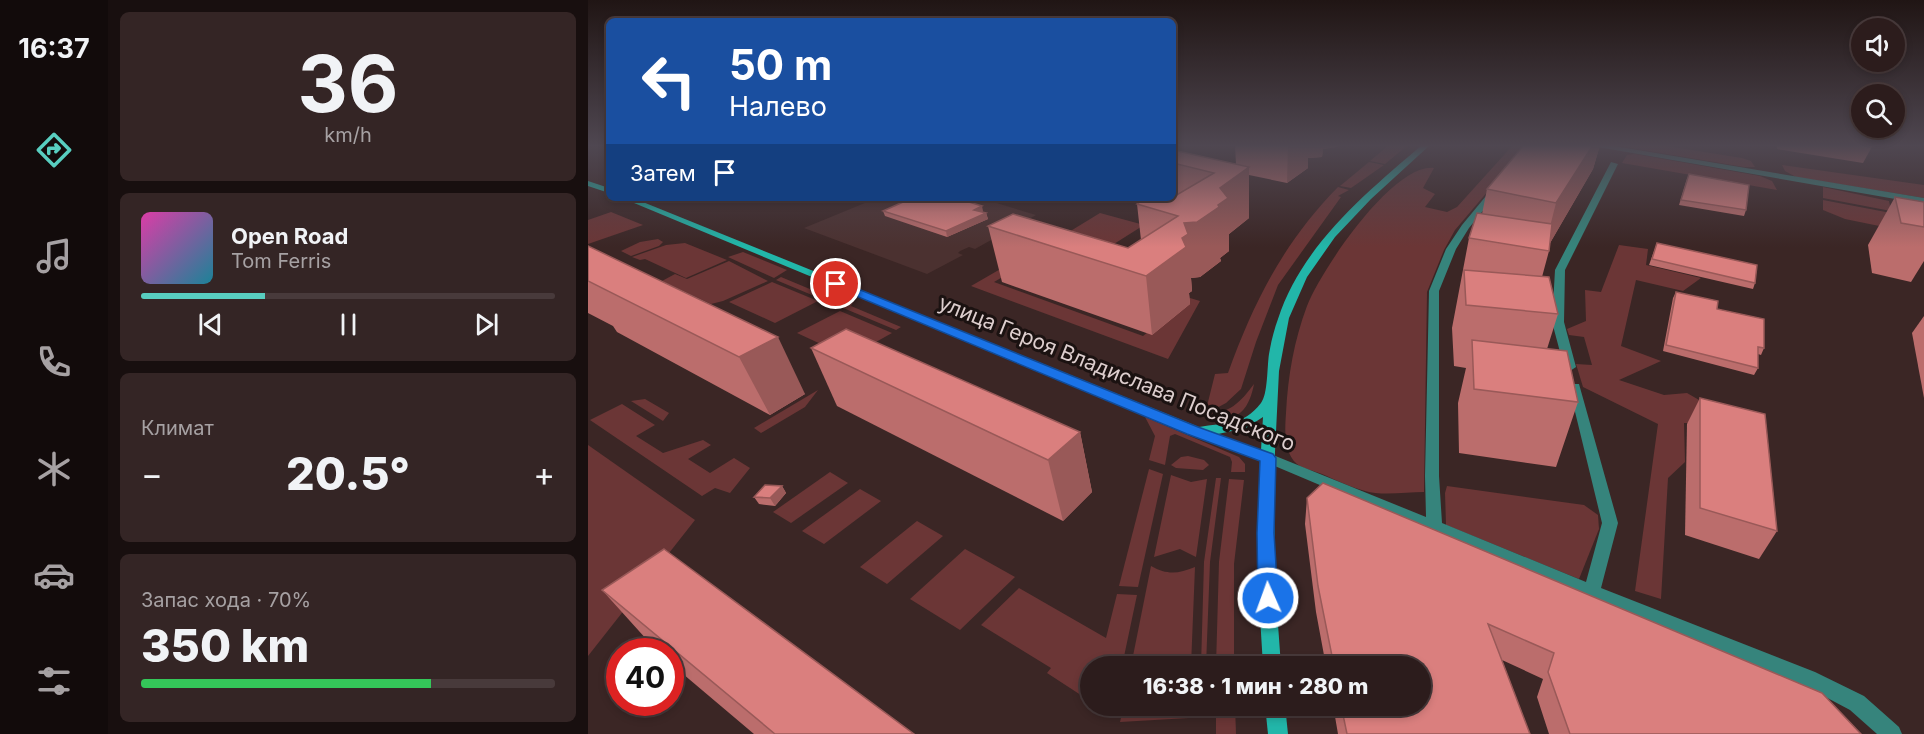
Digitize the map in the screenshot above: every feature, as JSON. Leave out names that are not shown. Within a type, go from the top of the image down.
[{"type":"street","points":[[1272,656],[1266,533],[1270,398],[1275,353],[1290,301],[1316,255],[1357,206],[1387,179]]},
{"type":"street","points":[[1591,592],[1610,523],[1558,322],[1560,270],[1606,179]]},
{"type":"street","points":[[1797,179],[1924,201]]},
{"type":"street","points":[[588,183],[606,190]]},
{"type":"street","points":[[1434,527],[1432,476],[1434,291],[1450,249],[1465,226],[1501,184]]},
{"type":"street","name":"улица Героя Владислава Посадского","points":[[633,201],[1827,687],[1857,703],[1892,734]]},
{"type":"street","points":[[1194,431],[1233,428],[1247,423],[1260,414],[1270,398]]},
{"type":"street","points":[[1276,716],[1278,734]]},
{"type":"shaded area","points":[[1348,179],[1364,179],[1351,188],[1340,186]]},
{"type":"shaded area","points":[[1403,179],[1428,179],[1423,188],[1435,194],[1425,207],[1447,212],[1457,207],[1482,179],[1498,179],[1455,230],[1427,292],[1424,492],[1386,494],[1372,492],[1354,488],[1300,466],[1289,453],[1285,433],[1290,372],[1307,306],[1327,269],[1360,222],[1379,200]]},
{"type":"shaded area","points":[[1715,179],[1768,179],[1772,181],[1777,190]]},
{"type":"shaded area","points":[[1810,179],[1883,179],[1924,185],[1924,198]]},
{"type":"shaded area","points":[[1338,187],[1349,190],[1338,196],[1341,197],[1278,285],[1241,389],[1226,403],[1211,411],[1207,406],[1215,374],[1228,373],[1249,321],[1272,274],[1302,229]]},
{"type":"shaded area","points":[[1823,187],[1889,201],[1891,211],[1823,198]]},
{"type":"shaded area","points":[[1823,200],[1891,213],[1894,229],[1845,219],[1823,210]]},
{"type":"shaded area","points":[[870,201],[990,201],[1036,215],[975,249],[969,247],[960,251],[958,253],[963,255],[927,274],[804,228]]},
{"type":"shaded area","points":[[611,212],[643,225],[588,244],[588,220]]},
{"type":"shaded area","points":[[1100,213],[1144,225],[1087,261],[1046,246]]},
{"type":"shaded area","points":[[658,239],[663,242],[659,246],[631,256],[621,251],[640,242]]},
{"type":"shaded area","points":[[685,243],[727,260],[686,278],[645,259],[632,257],[666,245]]},
{"type":"shaded area","points":[[1619,245],[1648,249],[1646,265],[1701,278],[1683,291],[1636,280],[1621,346],[1661,361],[1619,380],[1664,395],[1687,393],[1706,404],[1711,423],[1684,423],[1685,462],[1668,478],[1661,599],[1635,591],[1658,424],[1583,387],[1576,364],[1592,365],[1584,337],[1569,335],[1567,329],[1586,321],[1585,290],[1601,292]]},
{"type":"shaded area","points":[[743,252],[787,270],[774,278],[728,257]]},
{"type":"shaded area","points":[[1016,260],[1030,261],[994,282],[1143,336],[1190,298],[1200,301],[1168,359],[971,286]]},
{"type":"shaded area","points":[[729,261],[768,281],[711,304],[662,281],[675,274],[687,279]]},
{"type":"shaded area","points":[[781,277],[829,297],[840,292],[855,299],[851,306],[901,327],[896,330],[776,280]]},
{"type":"shaded area","points":[[772,282],[818,301],[775,323],[729,302]]},
{"type":"shaded area","points":[[840,311],[892,333],[849,357],[797,333]]},
{"type":"shaded area","points":[[1254,384],[1248,403],[1238,415],[1223,418],[1203,414],[1220,412],[1233,406]]},
{"type":"shaded area","points":[[818,390],[805,407],[761,433],[754,428]]},
{"type":"shaded area","points":[[645,399],[669,413],[663,421],[631,401]]},
{"type":"shaded area","points":[[622,404],[655,425],[636,436],[663,453],[703,440],[711,445],[688,459],[710,473],[734,458],[750,468],[730,493],[715,488],[702,496],[590,420]]},
{"type":"shaded area","points":[[1145,417],[1239,457],[1245,464],[1245,472],[1231,472],[1230,457],[1175,434],[1170,436],[1165,465],[1149,460],[1155,436]]},
{"type":"shaded area","points":[[588,445],[695,520],[588,656]]},
{"type":"shaded area","points":[[1188,456],[1204,460],[1209,465],[1203,470],[1176,468],[1171,465],[1181,457]]},
{"type":"shaded area","points":[[1149,469],[1163,474],[1138,587],[1119,586]]},
{"type":"shaded area","points":[[830,472],[848,483],[791,523],[773,512]]},
{"type":"shaded area","points":[[1171,475],[1191,482],[1207,479],[1196,557],[1180,549],[1154,557]]},
{"type":"shaded area","points":[[1216,478],[1221,478],[1210,562],[1206,656],[1201,656],[1204,562]]},
{"type":"shaded area","points":[[1229,479],[1244,480],[1234,564],[1234,656],[1216,656],[1219,562]]},
{"type":"shaded area","points":[[1447,486],[1584,505],[1598,515],[1599,529],[1579,579],[1446,525],[1445,493]]},
{"type":"shaded area","points":[[860,489],[881,501],[824,544],[802,531]]},
{"type":"shaded area","points":[[917,521],[943,536],[887,584],[860,567]]},
{"type":"shaded area","points":[[965,549],[1015,577],[960,630],[910,599]]},
{"type":"shaded area","points":[[1151,566],[1162,571],[1173,572],[1195,567],[1191,656],[1133,656]]},
{"type":"shaded area","points":[[1019,588],[1106,638],[1117,594],[1137,595],[1124,656],[1080,656],[1080,694],[1047,673],[1051,668],[981,625]]},
{"type":"shaded area","points":[[1121,716],[1189,716],[1189,718],[1120,722]]},
{"type":"shaded area","points":[[1216,716],[1235,716],[1236,734],[1216,734]]},
{"type":"building","points":[[1203,179],[1232,179],[1220,188],[1228,198],[1218,205],[1219,207],[1197,222],[1184,223],[1188,234],[1182,238],[1186,247],[1146,276],[988,226],[1013,214],[1128,248],[1178,216],[1137,204],[1142,201],[1176,201],[1176,195]]},
{"type":"building","points":[[1495,179],[1571,179],[1556,203],[1487,189]]},
{"type":"building","points":[[1687,179],[1718,179],[1749,185],[1746,210],[1681,200]]},
{"type":"building","points":[[1895,197],[1924,202],[1924,227],[1901,223]]},
{"type":"building","points":[[905,201],[966,201],[982,206],[974,210],[986,213],[946,231],[883,211]]},
{"type":"building","points":[[1477,213],[1552,224],[1549,251],[1469,238]]},
{"type":"building","points":[[1657,243],[1757,265],[1755,283],[1652,259]]},
{"type":"building","points":[[588,246],[778,337],[739,357],[588,281]]},
{"type":"building","points":[[1464,270],[1549,277],[1558,314],[1466,305]]},
{"type":"building","points":[[1676,292],[1718,301],[1717,309],[1764,319],[1764,348],[1758,347],[1758,368],[1666,345]]},
{"type":"building","points":[[846,329],[1080,432],[1048,460],[811,348]]},
{"type":"building","points":[[1472,340],[1567,351],[1578,402],[1474,389]]},
{"type":"building","points":[[1700,398],[1765,414],[1777,531],[1700,508]]},
{"type":"building","points":[[1323,483],[1822,693],[1861,734],[1570,734],[1548,672],[1554,653],[1488,624],[1530,734],[1347,734],[1343,716],[1431,716],[1431,656],[1332,656],[1318,586],[1307,498]]},
{"type":"building","points":[[765,485],[782,486],[770,498],[754,497]]},
{"type":"building","points":[[664,549],[914,734],[775,734],[684,658],[684,638],[660,638],[602,590]]},
{"type":"route","points":[[836,284],[1193,430],[1268,458],[1266,533],[1268,598]]}]
